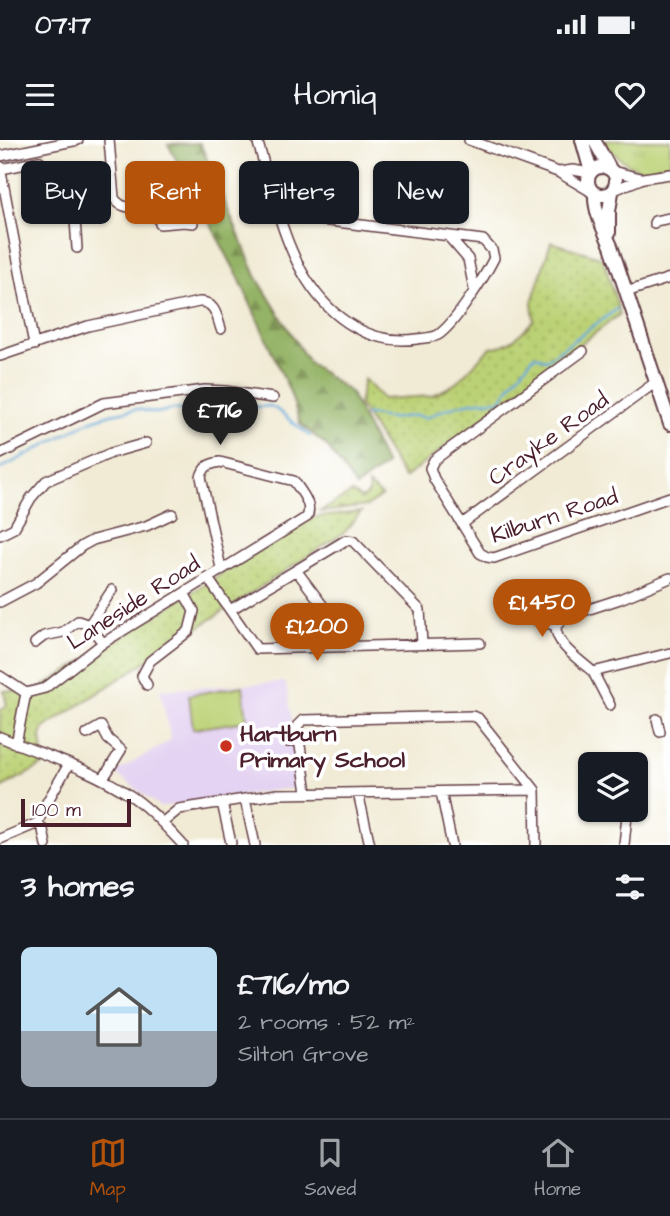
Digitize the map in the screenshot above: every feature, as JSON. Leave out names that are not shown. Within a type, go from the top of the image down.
[{"type":"main road","points":[[582,140],[590,172],[587,182],[594,193],[670,424]]},
{"type":"main road","points":[[594,140],[617,183],[609,211],[611,246]]},
{"type":"main road","points":[[590,172],[597,168],[611,170]]},
{"type":"main road","points":[[594,193],[604,195],[613,191]]},
{"type":"street","points":[[1,158],[78,140]]},
{"type":"street","points":[[109,140],[114,198],[125,206]]},
{"type":"street","points":[[257,140],[263,161]]},
{"type":"street","points":[[469,140],[558,172],[594,193]]},
{"type":"street","points":[[1,158],[40,161]]},
{"type":"street","points":[[1,158],[34,345]]},
{"type":"street","points":[[611,170],[643,178]]},
{"type":"street","points":[[558,172],[590,172]]},
{"type":"street","points":[[613,191],[643,178],[670,174]]},
{"type":"street","points":[[654,223],[670,218]]},
{"type":"street","points":[[75,224],[77,248]]},
{"type":"street","points":[[283,224],[293,254],[307,280],[326,305],[342,321],[373,337],[403,341],[436,336],[454,320],[494,258],[492,250],[483,240],[352,224]]},
{"type":"street","points":[[448,236],[468,259],[474,289]]},
{"type":"street","points":[[626,292],[670,278]]},
{"type":"street","points":[[0,356],[88,326],[202,301],[213,308],[220,330]]},
{"type":"street","name":"Kilburn Road","points":[[578,352],[434,460],[430,468],[480,553],[494,558],[670,497]]},
{"type":"street","name":"Crayke Road","points":[[462,524],[656,382]]},
{"type":"street","points":[[0,454],[104,403],[205,390],[274,398]]},
{"type":"street","points":[[32,426],[36,435]]},
{"type":"street","points":[[3,531],[14,528],[31,498],[46,481],[111,453],[141,448]]},
{"type":"street","name":"Laneside Road","points":[[26,693],[45,688],[103,642],[307,517],[309,506],[295,481],[220,462],[209,464],[203,470],[201,477],[221,568]]},
{"type":"street","points":[[0,602],[36,583],[93,540],[146,526],[172,514]]},
{"type":"street","points":[[230,610],[296,570],[325,558],[346,540],[353,541],[420,610],[422,645]]},
{"type":"street","points":[[296,570],[336,623],[338,647]]},
{"type":"street","points":[[207,577],[257,649],[480,643]]},
{"type":"street","points":[[610,705],[593,672],[557,638],[556,626],[565,617],[620,599],[670,578]]},
{"type":"street","points":[[89,625],[112,590]]},
{"type":"street","points":[[147,685],[138,675],[150,661],[189,631],[194,611],[184,593]]},
{"type":"street","points":[[526,616],[556,626]]},
{"type":"street","points":[[35,643],[44,636],[63,632],[78,621],[89,625],[103,642]]},
{"type":"street","points":[[593,672],[670,653]]},
{"type":"street","points":[[0,676],[26,693],[16,744]]},
{"type":"street","points":[[307,792],[297,726],[303,720],[472,716],[478,718],[535,790],[536,845]]},
{"type":"street","points":[[658,725],[670,722]]},
{"type":"street","points":[[87,734],[101,726],[108,739],[125,753],[103,779]]},
{"type":"street","points":[[0,737],[103,779],[130,795],[183,845]]},
{"type":"street","points":[[288,742],[299,740]]},
{"type":"street","points":[[0,839],[38,823],[69,764]]},
{"type":"street","points":[[162,823],[179,809],[307,792],[535,790]]},
{"type":"street","points":[[441,792],[453,845]]},
{"type":"street","points":[[358,793],[370,845]]},
{"type":"street","points":[[245,799],[255,845]]},
{"type":"street","points":[[223,807],[231,843]]},
{"type":"street","points":[[624,845],[626,822]]},
{"type":"street","points":[[38,823],[43,830],[46,845]]},
{"type":"shaded area","name":"Hartburn Primary School","points":[[283,682],[286,684],[294,733],[288,743],[297,749],[303,788],[160,807],[115,773],[171,740],[160,690]]},
{"type":"green space","points":[[603,140],[670,140],[670,166],[649,170],[634,167],[616,155]]},
{"type":"green space","points":[[200,143],[208,161],[177,161],[168,144]]},
{"type":"green space","points":[[225,202],[256,276],[309,363],[350,392],[386,465],[356,487],[326,445],[300,424],[290,392],[239,278],[210,224],[225,224]]},
{"type":"green space","points":[[551,242],[603,258],[620,314],[404,478],[359,404],[364,379],[383,399],[432,396],[455,384],[491,347],[510,342],[534,320],[532,302]]},
{"type":"green space","points":[[368,485],[382,496],[367,506],[319,512],[352,493],[362,499],[369,494]]},
{"type":"green space","points":[[361,512],[345,532],[44,728],[41,736],[44,765],[0,788],[0,710],[7,706],[4,691],[37,690],[310,518]]},
{"type":"green space","points":[[243,686],[247,721],[193,729],[189,695]]},
{"type":"waterway","points":[[366,415],[426,418],[462,404],[501,400],[535,355],[546,360],[617,309]]},
{"type":"waterway","points":[[0,469],[92,420],[137,409],[157,413],[173,409],[202,413],[214,406],[230,406],[240,401],[257,407],[270,406],[310,436]]},
{"type":"place","name":"Hartburn Primary School","points":[[226,746]]}]
